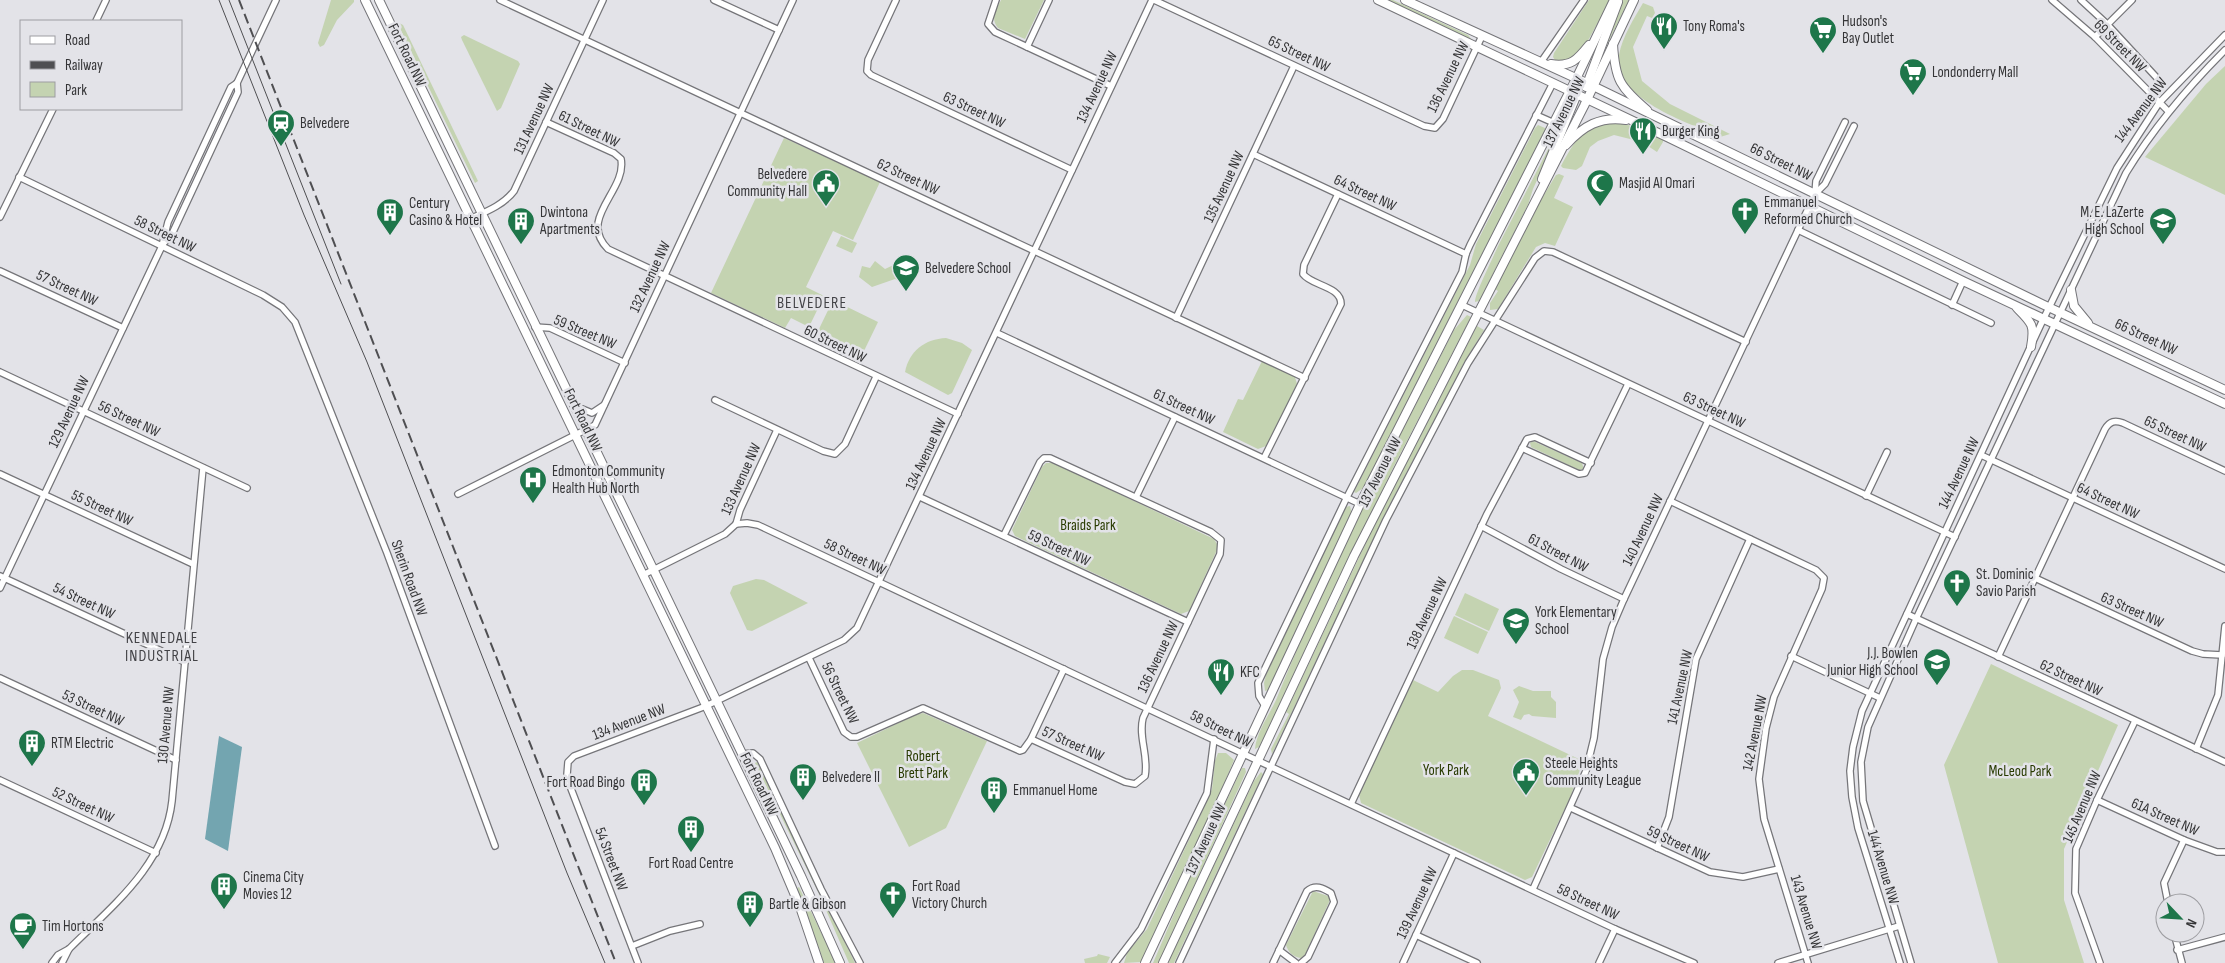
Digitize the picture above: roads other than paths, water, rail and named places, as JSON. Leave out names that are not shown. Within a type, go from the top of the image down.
[{"type":"main road","name":"Fort Road NW","points":[[366,0],[790,881],[819,963]]},
{"type":"main road","name":"Fort Road NW","points":[[379,0],[801,876],[840,963]]},
{"type":"main road","name":"66 Street NW","points":[[1378,0],[1574,92],[1963,282],[2225,404]]},
{"type":"main road","name":"66 Street NW","points":[[1405,0],[1543,63],[2225,390]]},
{"type":"main road","name":"137 Avenue NW","points":[[1145,963],[1360,504],[1554,123],[1574,92],[1576,79],[1614,0]]},
{"type":"main road","points":[[1587,99],[1589,85],[1618,0]]},
{"type":"main road","name":"137 Avenue NW","points":[[1589,85],[1613,43],[1634,0]]},
{"type":"main road","points":[[1543,63],[1561,66],[1571,64],[1578,59],[1597,36]]},
{"type":"main road","points":[[1613,43],[1614,69],[1618,79],[1634,99],[1656,118]]},
{"type":"main road","points":[[1536,197],[1574,92]]},
{"type":"main road","name":"137 Avenue NW","points":[[1163,963],[1354,556],[1587,99]]},
{"type":"main road","points":[[1560,152],[1589,124],[1608,118],[1633,121]]},
{"type":"main road","points":[[2071,290],[2074,306],[2091,327]]},
{"type":"main road","points":[[2012,304],[2032,324],[2034,331],[2031,347]]},
{"type":"main road","points":[[790,881],[801,876]]},
{"type":"street","points":[[96,20],[106,0]]},
{"type":"street","name":"129 Avenue NW","points":[[0,588],[2,577],[44,495],[162,246],[172,234],[238,92],[237,83],[276,0]]},
{"type":"street","name":"62 Street NW","points":[[500,0],[1304,378]]},
{"type":"street","name":"131 Avenue NW","points":[[460,223],[481,214],[508,198],[514,191],[603,0]]},
{"type":"street","points":[[714,0],[779,30]]},
{"type":"street","name":"132 Avenue NW","points":[[458,494],[596,425],[793,0]]},
{"type":"street","name":"63 Street NW","points":[[896,0],[868,60],[867,71],[871,75],[1072,170]]},
{"type":"street","points":[[996,0],[988,24],[995,32],[1111,86]]},
{"type":"street","points":[[1027,47],[1049,0]]},
{"type":"street","name":"65 Street NW","points":[[1153,0],[1424,126],[1435,128]]},
{"type":"street","name":"134 Avenue NW","points":[[568,762],[574,756],[706,706],[809,658],[844,640],[853,632],[862,619],[880,582],[1111,86],[1153,0]]},
{"type":"street","points":[[1543,63],[1584,0]]},
{"type":"street","name":"69 Street NW","points":[[2052,0],[2094,37],[2168,111]]},
{"type":"street","name":"69 Street NW","points":[[2081,0],[2107,24],[2158,78]]},
{"type":"street","points":[[2094,37],[2132,0]]},
{"type":"street","name":"144 Avenue NW","points":[[1900,963],[1858,828],[1850,783],[1854,741],[1870,693],[2116,168],[2159,103],[2225,34]]},
{"type":"street","name":"136 Avenue NW","points":[[1435,128],[1443,119],[1482,36]]},
{"type":"street","name":"144 Avenue NW","points":[[1911,963],[1867,818],[1861,782],[1865,738],[1880,698],[1916,619],[2126,173],[2168,111],[2189,86],[2225,50]]},
{"type":"street","name":"135 Avenue NW","points":[[1176,318],[1294,66]]},
{"type":"street","name":"137 Avenue NW","points":[[1265,706],[1259,696],[1258,683],[1347,497],[1462,272],[1466,254],[1553,82]]},
{"type":"street","points":[[0,217],[52,110]]},
{"type":"street","points":[[1536,115],[1554,123]]},
{"type":"street","name":"61 Street NW","points":[[546,122],[614,153],[621,159],[621,172],[599,219],[599,237]]},
{"type":"street","name":"140 Avenue NW","points":[[1815,194],[1816,181],[1845,122]]},
{"type":"street","name":"140 Avenue NW","points":[[1533,890],[1584,778],[1592,749],[1603,659],[1612,627],[1809,206],[1815,194],[1825,184],[1854,126]]},
{"type":"street","name":"64 Street NW","points":[[1253,154],[1466,254]]},
{"type":"street","name":"58 Street NW","points":[[19,177],[270,299],[287,312],[295,322]]},
{"type":"street","points":[[1264,458],[1339,311],[1341,298],[1338,294],[1310,280],[1303,274],[1304,265],[1338,194]]},
{"type":"street","points":[[1798,230],[1991,323]]},
{"type":"street","name":"60 Street NW","points":[[599,237],[608,250],[958,414]]},
{"type":"street","name":"137 Avenue NW","points":[[1178,963],[1388,515],[1468,363],[1533,261],[1544,251],[1553,252],[1746,342]]},
{"type":"street","name":"57 Street NW","points":[[0,271],[123,328]]},
{"type":"street","points":[[1952,305],[1963,282]]},
{"type":"street","name":"63 Street NW","points":[[1462,305],[1954,537]]},
{"type":"street","name":"Sherin Road NW","points":[[295,322],[386,553],[495,846]]},
{"type":"street","name":"59 Street NW","points":[[535,327],[550,328],[625,363]]},
{"type":"street","name":"61 Street NW","points":[[997,332],[1360,504]]},
{"type":"street","name":"56 Street NW","points":[[0,372],[247,488]]},
{"type":"street","points":[[715,400],[823,451],[835,454],[845,444],[876,377]]},
{"type":"street","points":[[1522,448],[1579,474],[1585,473],[1628,384]]},
{"type":"street","points":[[573,406],[592,413],[606,404]]},
{"type":"street","points":[[1004,535],[1035,470],[1044,458],[1058,461],[1136,497],[1175,417]]},
{"type":"street","name":"65 Street NW","points":[[2072,498],[2105,428],[2113,421],[2123,423],[2225,471]]},
{"type":"street","name":"133 Avenue NW","points":[[643,576],[717,539],[736,524],[740,510],[777,430]]},
{"type":"street","name":"138 Avenue NW","points":[[1351,804],[1481,526],[1527,439],[1531,437],[1591,464]]},
{"type":"street","points":[[1866,496],[1887,452]]},
{"type":"street","name":"64 Street NW","points":[[1981,455],[2225,569]]},
{"type":"street","name":"130 Avenue NW","points":[[52,963],[58,955],[69,949],[133,885],[156,853],[170,818],[203,468]]},
{"type":"street","name":"55 Street NW","points":[[0,474],[193,564]]},
{"type":"street","name":"59 Street NW","points":[[920,497],[1188,622]]},
{"type":"street","name":"136 Avenue NW","points":[[1135,784],[1145,776],[1147,769],[1141,728],[1148,708],[1220,554],[1221,540],[1211,532],[1136,497]]},
{"type":"street","points":[[1998,657],[2072,498]]},
{"type":"street","points":[[1670,501],[1750,539]]},
{"type":"street","name":"58 Street NW","points":[[736,524],[747,523],[758,526],[1064,668],[1684,962],[1694,963]]},
{"type":"street","name":"61 Street NW","points":[[1481,526],[1624,600]]},
{"type":"street","name":"142 Avenue NW","points":[[1750,539],[1816,570],[1824,578],[1822,589],[1774,697],[1759,779],[1762,810],[1780,869]]},
{"type":"street","name":"141 Avenue NW","points":[[1657,848],[1670,817],[1696,660],[1750,539]]},
{"type":"street","name":"54 Street NW","points":[[2,577],[185,662]]},
{"type":"street","name":"63 Street NW","points":[[2035,578],[2192,651],[2203,654],[2222,655]]},
{"type":"street","name":"62 Street NW","points":[[1907,614],[2135,722],[2225,762]]},
{"type":"street","points":[[2196,749],[2216,701],[2225,626]]},
{"type":"street","points":[[1791,656],[1880,698]]},
{"type":"street","name":"56 Street NW","points":[[809,658],[844,732],[851,738],[858,738],[923,708]]},
{"type":"street","points":[[1031,739],[1064,668]]},
{"type":"street","name":"53 Street NW","points":[[0,678],[176,760]]},
{"type":"street","name":"57 Street NW","points":[[923,708],[1020,751],[1023,750],[1031,739],[1125,782],[1135,784]]},
{"type":"street","name":"145 Avenue NW","points":[[2100,963],[2075,893],[2076,849],[2097,800],[2135,722]]},
{"type":"street","name":"137 Avenue NW","points":[[1115,963],[1141,929],[1207,793],[1214,739]]},
{"type":"street","name":"Fort Road NW","points":[[742,754],[753,753],[760,759],[821,889],[860,963]]},
{"type":"street","name":"54 Street NW","points":[[568,762],[567,775],[570,786],[638,963]]},
{"type":"street","name":"52 Street NW","points":[[0,780],[156,853]]},
{"type":"street","name":"61A Street NW","points":[[2097,800],[2184,840],[2217,852],[2225,852]]},
{"type":"street","name":"59 Street NW","points":[[1571,808],[1710,872],[1726,876],[1749,876],[1780,869]]},
{"type":"street","points":[[2166,893],[2164,883],[2184,840]]},
{"type":"street","name":"139 Avenue NW","points":[[1403,963],[1454,853]]},
{"type":"street","name":"143 Avenue NW","points":[[1780,869],[1808,963]]},
{"type":"street","points":[[1273,963],[1307,891],[1316,887],[1329,892],[1333,897],[1332,906],[1308,957],[1301,963]]},
{"type":"street","points":[[632,946],[670,931],[700,924]]},
{"type":"street","points":[[1778,963],[1900,926]]},
{"type":"street","points":[[1599,963],[1615,928]]},
{"type":"street","points":[[1416,935],[1477,963]]},
{"type":"street","points":[[2177,950],[2225,937]]},
{"type":"street","points":[[2176,943],[2182,963]]},
{"type":"street","name":"130 Avenue NW","points":[[62,963],[69,949]]},
{"type":"street","points":[[1279,950],[1296,963]]},
{"type":"water","points":[[219,736],[242,747],[228,851],[205,839]]},
{"type":"tram line","points":[[219,0],[304,215],[367,362],[567,873],[605,963]]},
{"type":"tram line","points":[[229,0],[341,284]]},
{"type":"railway","points":[[239,0],[616,963]]},
{"type":"place","name":"Tony Roma's","points":[[1664,50]]},
{"type":"place","name":"Hudson's Bay Outlet","points":[[1823,54]]},
{"type":"place","name":"Londonderry Mall","points":[[1913,96]]},
{"type":"place","name":"Belvedere","points":[[281,147]]},
{"type":"place","name":"Burger King","points":[[1643,155]]},
{"type":"place","name":"Belvedere Community Hall","points":[[826,207]]},
{"type":"place","name":"Masjid Al Omari","points":[[1600,207]]},
{"type":"place","name":"Emmanuel Reformed Church","points":[[1745,235]]},
{"type":"place","name":"Century Casino & Hotel","points":[[390,236]]},
{"type":"place","name":"Dwintona Apartments","points":[[521,245]]},
{"type":"place","name":"M. E. LaZerte High School","points":[[2163,245]]},
{"type":"place","name":"Belvedere School","points":[[906,292]]},
{"type":"place","name":"Edmonton Community Health Hub North","points":[[533,504]]},
{"type":"place","name":"St. Dominic Savio Parish","points":[[1957,607]]},
{"type":"place","name":"York Elementary School","points":[[1516,645]]},
{"type":"place","name":"J.J. Bowlen Junior High School","points":[[1937,686]]},
{"type":"place","name":"KFC","points":[[1221,696]]},
{"type":"place","name":"RTM Electric","points":[[32,767]]},
{"type":"place","name":"Steele Heights Community League","points":[[1526,796]]},
{"type":"place","name":"Belvedere II","points":[[803,801]]},
{"type":"place","name":"Fort Road Bingo","points":[[644,806]]},
{"type":"place","name":"Emmanuel Home","points":[[994,814]]},
{"type":"place","name":"Fort Road Centre","points":[[691,853]]},
{"type":"place","name":"Cinema City Movies 12","points":[[224,910]]},
{"type":"place","name":"Fort Road Victory Church","points":[[893,919]]},
{"type":"place","name":"Bartle & Gibson","points":[[750,928]]},
{"type":"place","name":"Tim Hortons","points":[[23,950]]},
{"type":"district","name":"BELVEDERE","points":[[812,303]]},
{"type":"district","name":"KENNEDALE INDUSTRIAL","points":[[162,647]]},
{"type":"park label","name":"Braids Park","points":[[1088,525]]},
{"type":"park label","name":"Robert Brett Park","points":[[923,764]]},
{"type":"park label","name":"York Park","points":[[1446,770]]},
{"type":"park label","name":"McLeod Park","points":[[2020,771]]}]
